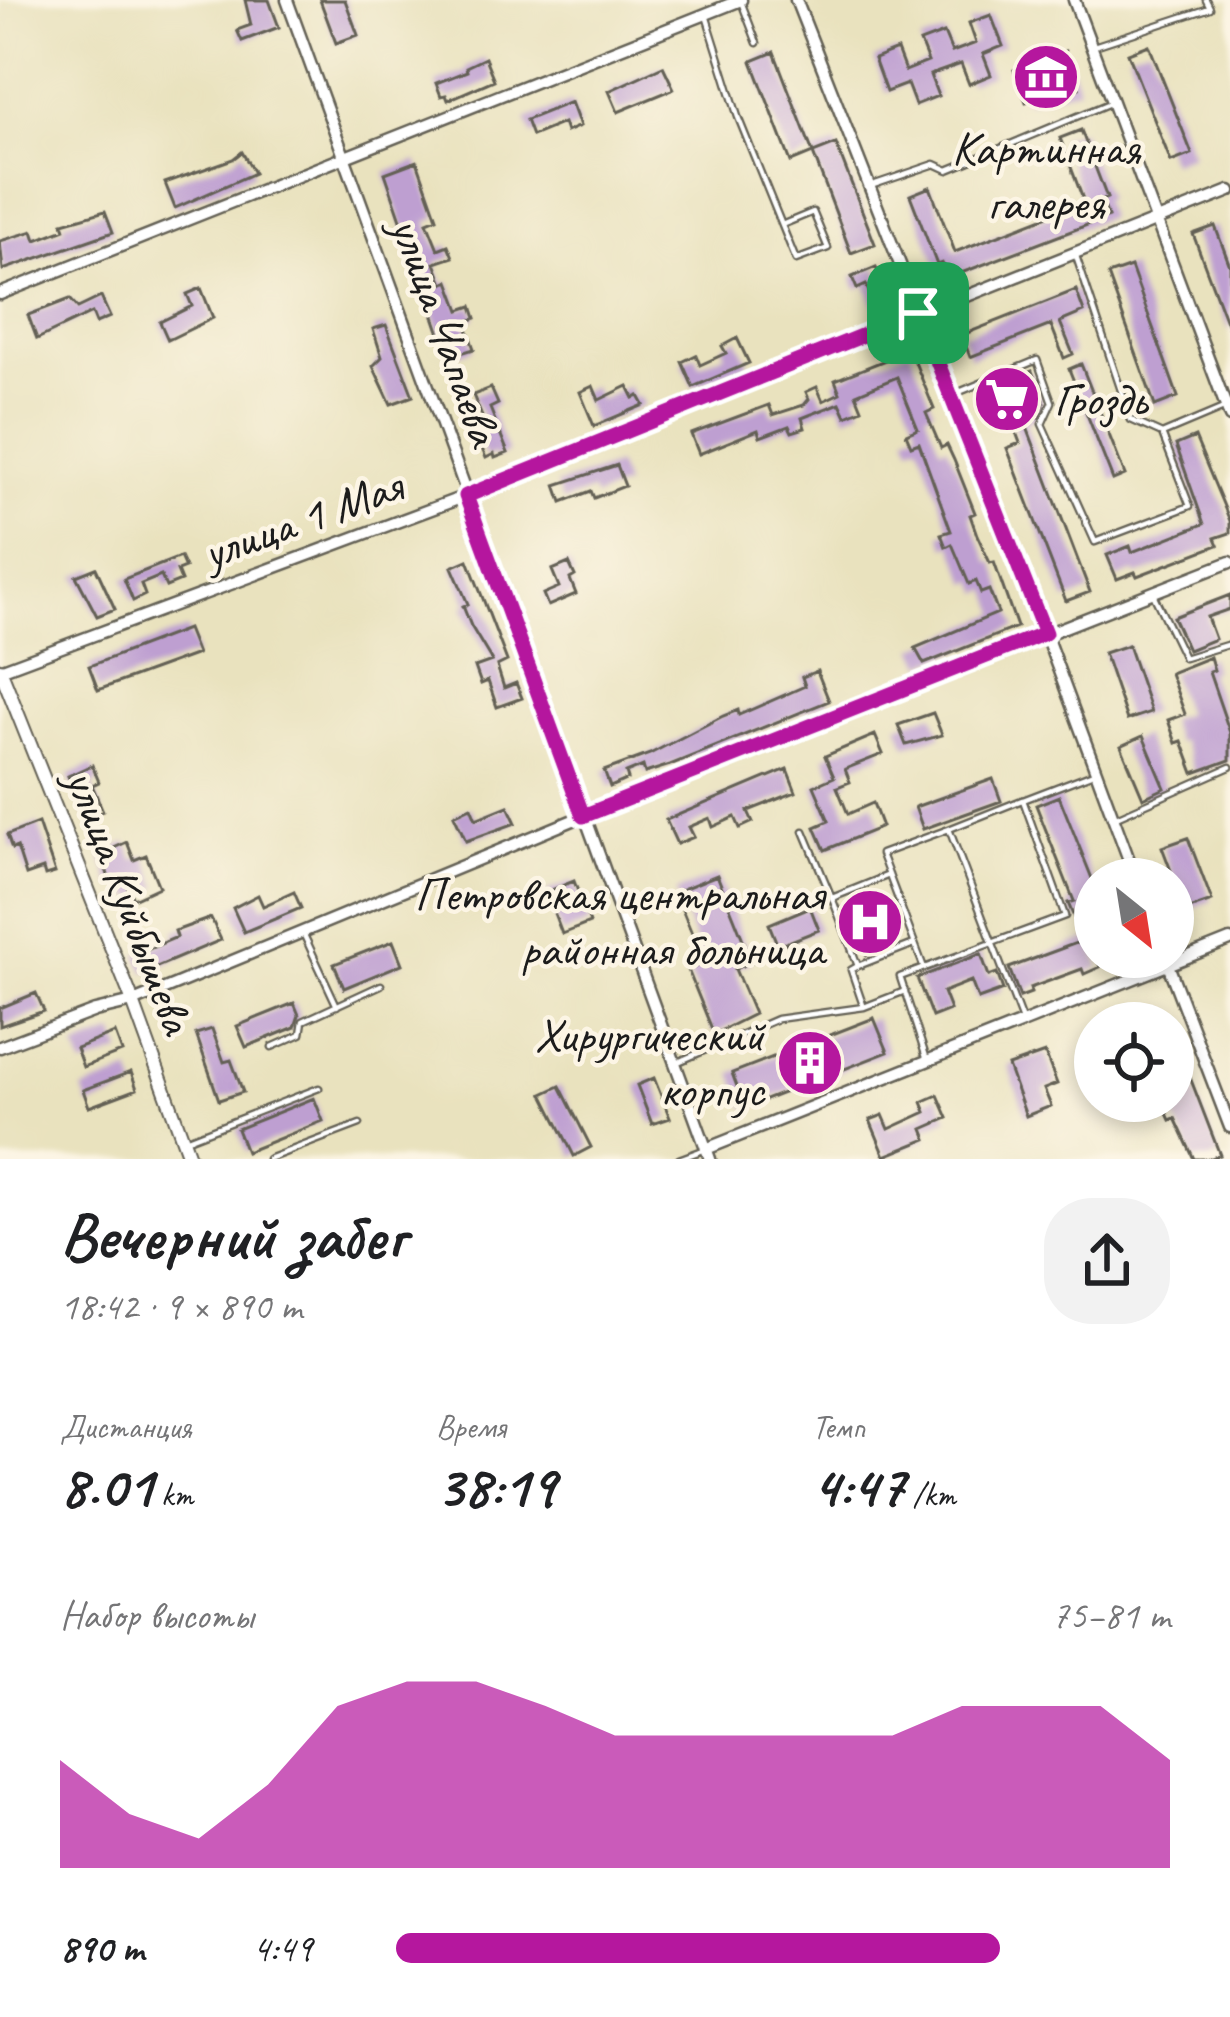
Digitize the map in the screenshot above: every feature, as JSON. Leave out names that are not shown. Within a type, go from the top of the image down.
[{"type":"street","name":"улица Чапаева","points":[[287,0],[708,1154]]},
{"type":"street","points":[[0,294],[741,0]]},
{"type":"street","points":[[796,0],[1128,858]]},
{"type":"street","points":[[1074,0],[1228,412]]},
{"type":"street","name":"улица 1 Мая","points":[[0,670],[466,496],[1230,190]]},
{"type":"street","points":[[0,1047],[95,1011],[133,1002],[583,816],[1230,562]]},
{"type":"street","name":"улица Куйбышева","points":[[0,670],[133,1002],[190,1159]]},
{"type":"street","points":[[1194,952],[1230,940]]},
{"type":"street","points":[[708,1154],[1128,978]]},
{"type":"street","points":[[1173,978],[1230,1127]]},
{"type":"lane","points":[[741,0],[758,43]]},
{"type":"lane","points":[[1091,46],[1193,15],[1210,8],[1206,0]]},
{"type":"lane","points":[[706,15],[738,117],[796,260],[828,248],[813,212],[784,224]]},
{"type":"lane","points":[[868,186],[934,164],[948,170],[1112,102]]},
{"type":"lane","points":[[1074,251],[1131,420],[1162,434],[1228,412]]},
{"type":"lane","points":[[950,396],[1037,360],[1052,403],[1042,424],[1095,542],[1190,506],[1162,434]]},
{"type":"lane","points":[[1152,592],[1184,658],[1230,644]]},
{"type":"lane","points":[[1114,818],[1230,767]]},
{"type":"lane","points":[[924,968],[881,854],[1096,772]]},
{"type":"lane","points":[[927,1060],[900,976],[1065,916],[1023,800]]},
{"type":"lane","points":[[949,829],[1023,1024]]},
{"type":"lane","points":[[804,831],[858,966]]},
{"type":"lane","points":[[832,898],[889,875]]},
{"type":"lane","points":[[302,932],[337,1006]]},
{"type":"lane","points":[[864,1007],[850,970],[914,944]]},
{"type":"lane","points":[[272,1047],[301,1034],[303,1021],[381,985]]},
{"type":"lane","points":[[674,1064],[777,1019],[864,1007],[905,991]]},
{"type":"lane","points":[[183,1141],[319,1088]]},
{"type":"lane","points":[[268,1159],[360,1124]]},
{"type":"lane","points":[[679,1159],[708,1154]]},
{"type":"building","points":[[245,0],[269,0],[279,27],[242,41],[237,30],[251,25]]},
{"type":"building","points":[[320,0],[345,0],[358,35],[336,43]]},
{"type":"building","points":[[991,15],[1003,46],[983,54],[991,75],[969,84],[961,64],[930,75],[938,96],[915,105],[907,84],[886,92],[874,59],[897,50],[905,71],[928,62],[920,42],[944,33],[952,52],[976,43],[969,23]]},
{"type":"building","points":[[1149,45],[1192,154],[1171,162],[1128,53]]},
{"type":"building","name":"Картинная галерея","points":[[1065,51],[1079,88],[1026,102],[1014,70]]},
{"type":"building","points":[[774,52],[813,153],[791,162],[752,61]]},
{"type":"building","points":[[485,58],[494,80],[448,100],[441,96],[436,83]]},
{"type":"building","points":[[663,66],[674,89],[618,112],[609,91]]},
{"type":"building","points":[[571,102],[580,126],[566,132],[563,123],[532,136],[526,120]]},
{"type":"building","points":[[1081,130],[1107,198],[1102,200],[1108,217],[948,278],[942,263],[937,265],[910,195],[930,187],[955,252],[1084,202],[1060,138]]},
{"type":"building","points":[[836,144],[875,244],[851,253],[813,153]]},
{"type":"building","points":[[242,152],[254,173],[175,208],[165,183]]},
{"type":"building","points":[[417,161],[437,218],[427,222],[438,249],[448,245],[453,257],[435,263],[443,284],[449,281],[460,310],[472,306],[476,318],[465,322],[474,349],[448,357],[385,173]]},
{"type":"building","points":[[105,211],[113,232],[3,270],[0,241],[33,231],[36,240],[65,229],[63,223]]},
{"type":"building","points":[[1215,226],[1230,266],[1230,332],[1193,234]]},
{"type":"building","points":[[876,267],[895,308],[878,315],[866,285],[857,289],[852,277]]},
{"type":"building","points":[[1131,267],[1178,397],[1155,406],[1108,275]]},
{"type":"building","points":[[201,288],[213,318],[168,340],[160,322],[192,306],[187,294]]},
{"type":"building","points":[[1076,290],[1084,312],[1060,322],[1073,354],[1064,358],[1051,325],[970,357],[962,335]]},
{"type":"building","points":[[101,297],[110,317],[96,323],[92,313],[37,339],[28,315],[70,299],[78,308]]},
{"type":"building","points":[[386,325],[413,396],[391,404],[373,366],[382,357],[373,329]]},
{"type":"building","points":[[737,338],[749,363],[693,387],[682,362],[696,355],[700,365],[726,353],[722,346]]},
{"type":"building","points":[[910,350],[934,409],[926,413],[941,448],[947,445],[954,460],[975,513],[970,515],[977,535],[990,563],[994,562],[1017,627],[924,664],[915,648],[998,613],[989,590],[981,593],[976,581],[969,584],[952,544],[946,547],[941,534],[951,531],[919,443],[911,446],[906,434],[918,429],[897,377],[856,394],[862,409],[846,416],[840,403],[802,418],[805,428],[792,432],[789,426],[760,437],[758,430],[699,454],[691,434],[769,405],[773,415],[804,405],[809,399],[806,392],[817,387],[823,401],[840,393],[835,380]]},
{"type":"building","points":[[1081,364],[1125,475],[1113,480],[1069,369]]},
{"type":"building","points":[[1032,371],[1044,403],[1038,417],[1025,422],[1090,592],[1066,601],[1007,448],[1020,443],[998,384]]},
{"type":"building","points":[[593,386],[599,400],[628,386],[644,405],[594,426],[580,392]]},
{"type":"building","points":[[491,388],[498,404],[490,408],[508,453],[486,458],[471,423],[483,419],[473,395]]},
{"type":"building","points":[[1195,437],[1230,521],[1230,533],[1215,538],[1218,545],[1117,579],[1107,555],[1130,546],[1132,552],[1204,524],[1176,445]]},
{"type":"building","points":[[617,465],[625,486],[594,498],[591,491],[562,502],[556,485]]},
{"type":"building","points":[[180,557],[185,568],[177,571],[181,581],[166,587],[161,576],[141,584],[145,595],[133,601],[124,579]]},
{"type":"building","points":[[468,560],[507,661],[497,666],[504,688],[516,683],[522,698],[497,707],[488,681],[481,684],[475,667],[492,661],[471,626],[463,606],[468,604],[452,567]]},
{"type":"building","points":[[569,563],[576,594],[548,606],[543,594],[559,587],[552,570]]},
{"type":"building","points":[[96,568],[115,609],[97,616],[76,576]]},
{"type":"building","points":[[1230,595],[1230,609],[1207,617],[1215,639],[1188,650],[1173,617]]},
{"type":"building","points":[[187,629],[197,654],[98,690],[89,666]]},
{"type":"building","points":[[1128,645],[1151,712],[1127,720],[1104,653]]},
{"type":"building","points":[[1210,657],[1214,670],[1209,672],[1230,733],[1230,760],[1194,773],[1168,720],[1185,714],[1170,673]]},
{"type":"building","points":[[817,671],[829,701],[670,765],[645,773],[643,766],[610,787],[604,771],[650,754],[723,716],[738,710],[739,715],[805,686],[802,677]]},
{"type":"building","points":[[933,713],[942,735],[906,745],[898,725]]},
{"type":"building","points":[[875,735],[883,754],[845,769],[850,782],[837,787],[848,814],[873,803],[882,827],[825,850],[815,827],[829,821],[814,786],[834,777],[825,756]]},
{"type":"building","points":[[1143,736],[1165,788],[1143,798],[1121,746]]},
{"type":"building","points":[[92,765],[99,782],[92,785],[103,811],[86,818],[68,776]]},
{"type":"building","points":[[787,769],[796,792],[748,811],[753,822],[740,828],[735,817],[713,827],[710,818],[689,827],[694,837],[677,844],[666,820]]},
{"type":"building","points":[[993,779],[1001,801],[923,829],[915,807]]},
{"type":"building","points":[[1059,796],[1084,858],[1074,858],[1074,901],[1036,805]]},
{"type":"building","points":[[508,806],[516,823],[466,841],[454,815],[471,807],[476,819]]},
{"type":"building","points":[[38,823],[55,873],[45,876],[43,869],[26,875],[17,847],[12,849],[7,835]]},
{"type":"building","points":[[1188,838],[1212,901],[1194,907],[1194,858],[1166,858],[1162,847]]},
{"type":"building","points":[[127,842],[134,860],[146,855],[159,887],[133,899],[125,881],[112,887],[101,854]]},
{"type":"building","points":[[717,875],[752,962],[735,969],[754,1014],[714,1034],[688,970],[704,963],[675,892]]},
{"type":"building","points":[[574,881],[590,923],[562,934],[546,892]]},
{"type":"building","points":[[294,892],[301,908],[244,932],[233,908],[258,895],[263,906]]},
{"type":"building","points":[[868,895],[890,943],[866,955],[843,907]]},
{"type":"building","points":[[810,907],[819,930],[778,946],[769,924]]},
{"type":"building","points":[[211,918],[221,940],[145,972],[137,954],[177,937],[175,931]]},
{"type":"building","points":[[393,941],[402,964],[344,988],[334,964]]},
{"type":"building","points":[[1074,944],[1074,972],[1030,988],[1031,993],[1020,997],[1009,968]]},
{"type":"building","points":[[981,954],[989,976],[997,973],[1003,990],[978,999],[971,981],[943,992],[950,1010],[932,1017],[917,978]]},
{"type":"building","points":[[36,993],[44,1011],[0,1026],[0,1008]]},
{"type":"building","points":[[294,1003],[299,1015],[295,1027],[246,1047],[237,1026]]},
{"type":"building","name":"Хирургический корпус","points":[[874,1018],[888,1052],[745,1108],[732,1073]]},
{"type":"building","points":[[212,1029],[224,1062],[231,1060],[243,1092],[219,1100],[196,1034]]},
{"type":"building","points":[[115,1033],[122,1052],[83,1067],[76,1048]]},
{"type":"building","points":[[1045,1053],[1057,1084],[1044,1089],[1051,1106],[1026,1116],[1008,1066]]},
{"type":"building","points":[[131,1072],[137,1089],[89,1107],[83,1090]]},
{"type":"building","points":[[654,1078],[670,1118],[652,1124],[637,1085]]},
{"type":"building","points":[[560,1086],[591,1147],[574,1156],[543,1094]]},
{"type":"building","points":[[1194,1088],[1220,1155],[1194,1159],[1177,1122],[1194,1122]]},
{"type":"building","points":[[938,1095],[948,1118],[923,1129],[927,1139],[885,1156],[870,1120],[883,1115],[889,1129],[926,1112],[922,1102]]},
{"type":"building","points":[[314,1098],[323,1121],[246,1152],[237,1129]]},
{"type":"place","name":"Картинная галерея","points":[[1046,77]]},
{"type":"place","name":"Гроздь","points":[[1007,399]]},
{"type":"place","name":"Петровская центральная районная больница","points":[[870,922]]},
{"type":"place","name":"Хирургический корпус","points":[[810,1063]]},
{"type":"route","points":[[918,313],[1045,633],[583,816],[466,496],[918,313]]}]
